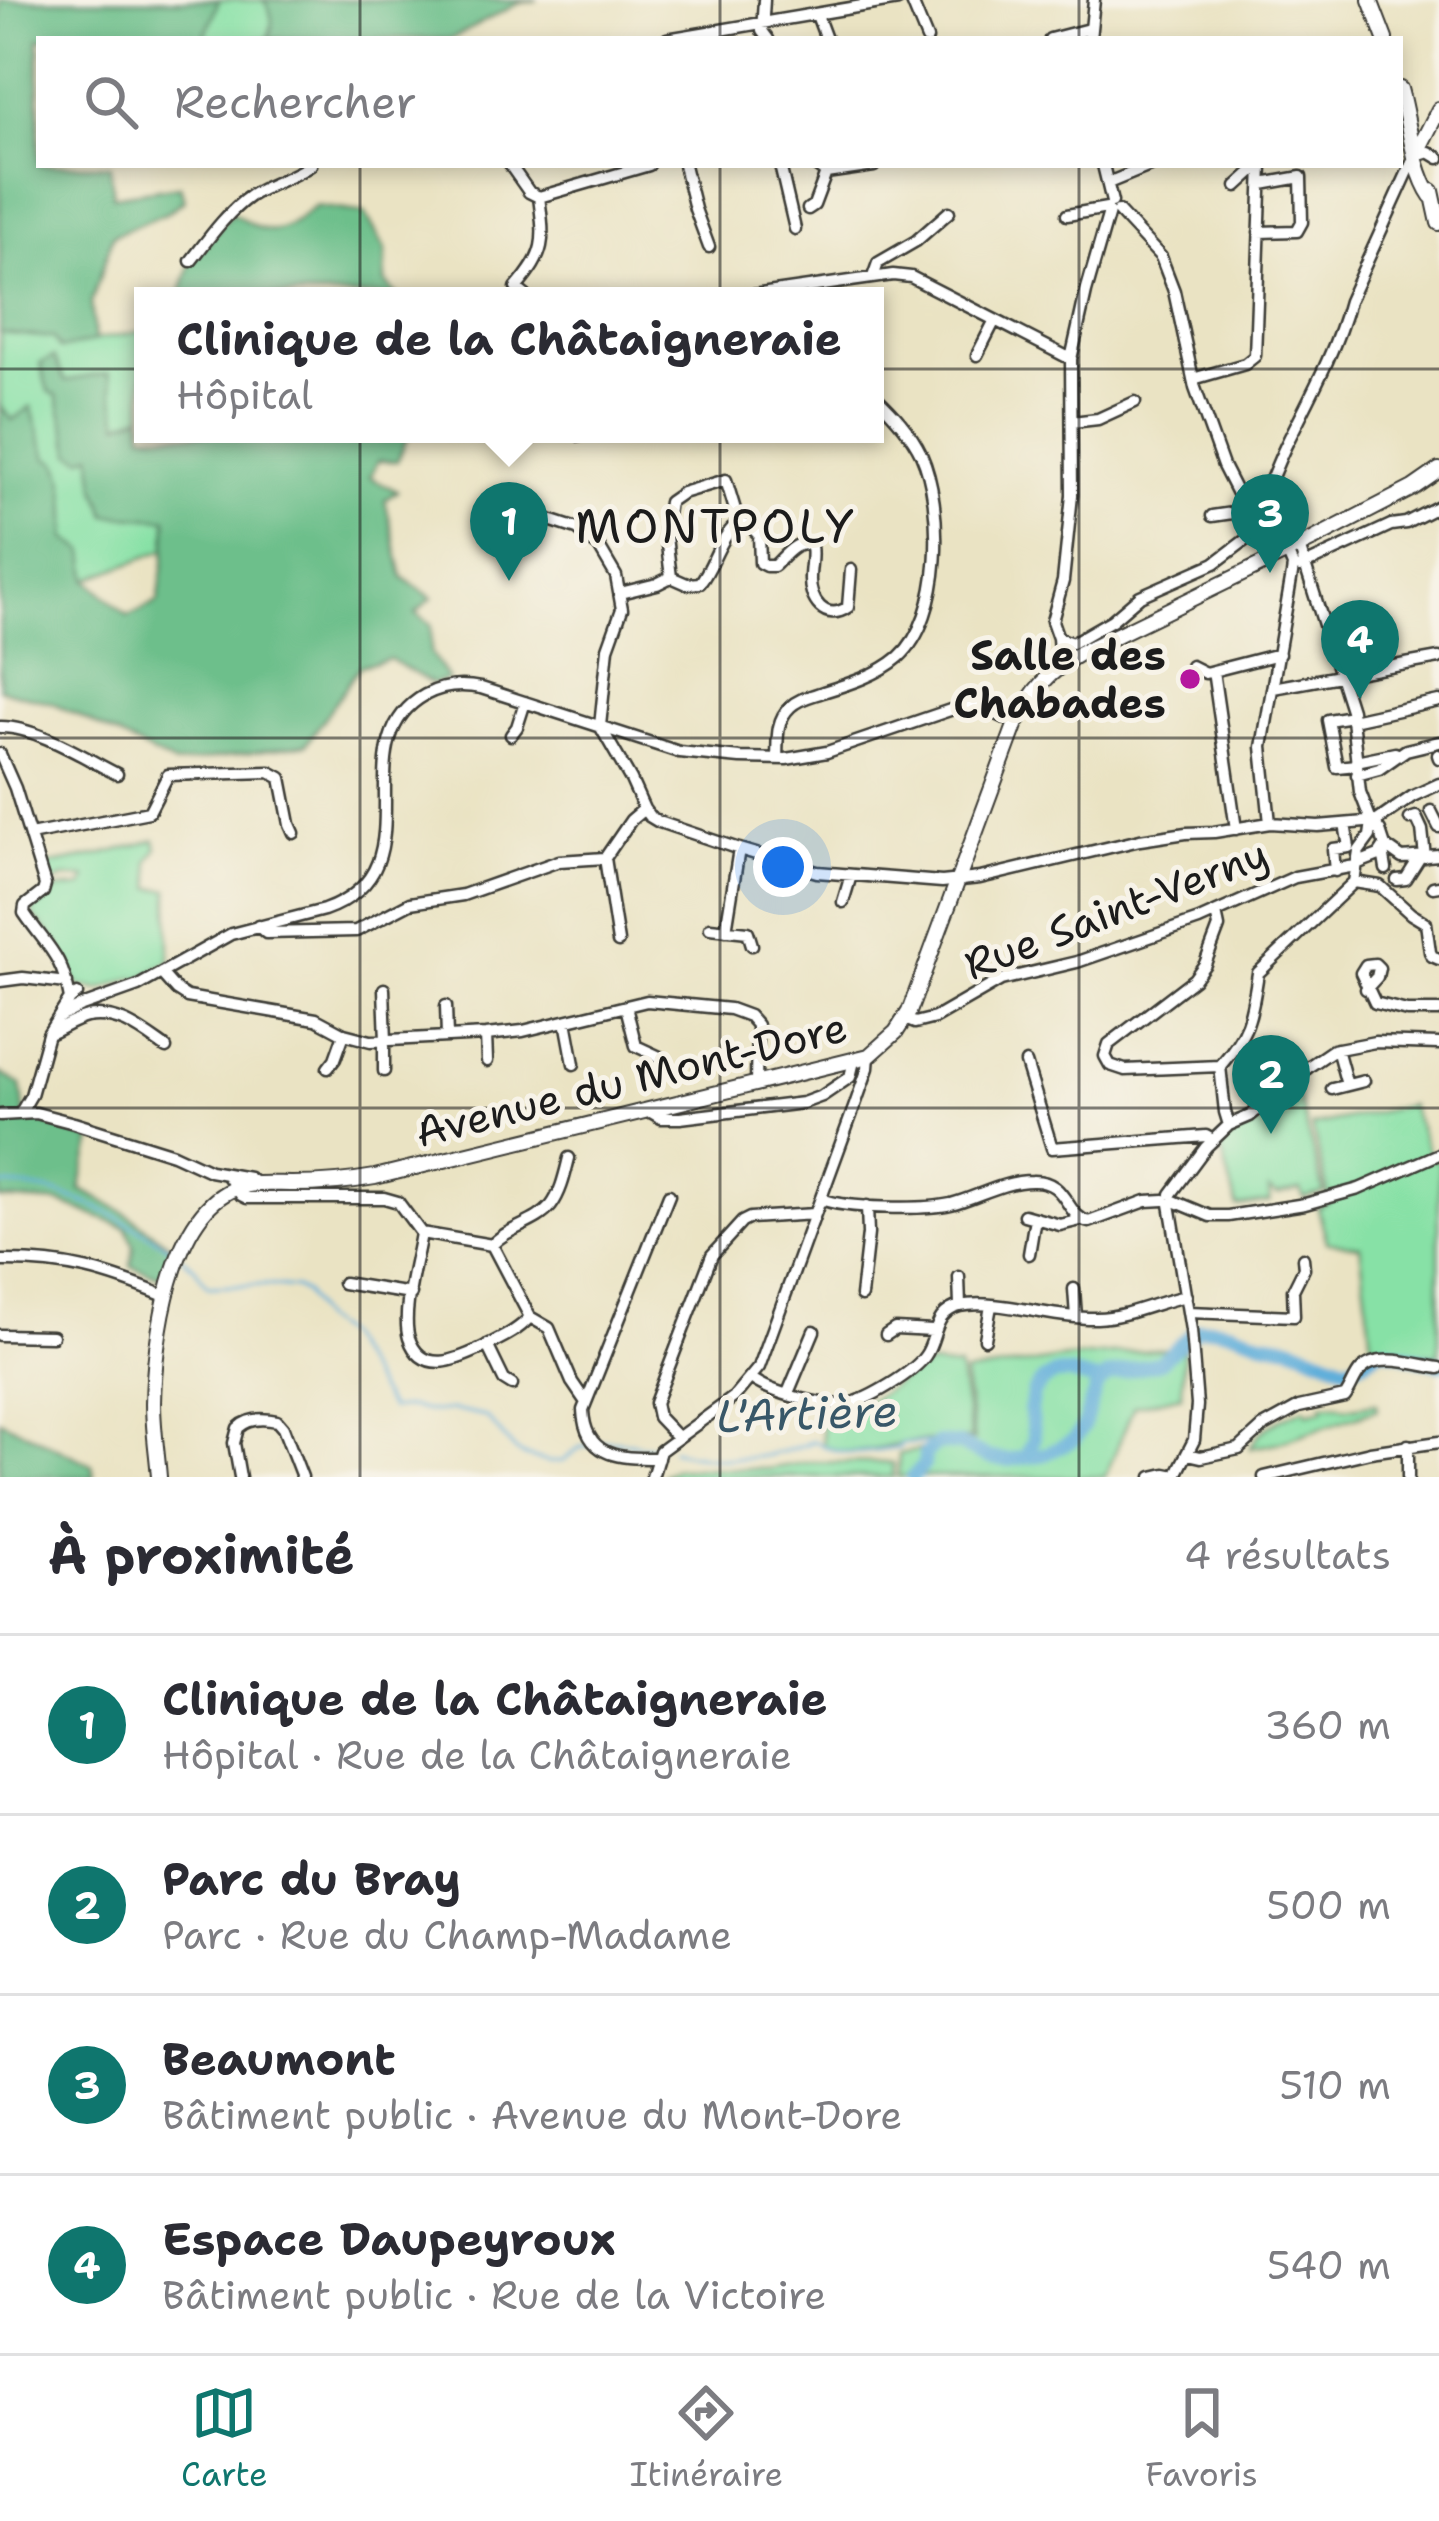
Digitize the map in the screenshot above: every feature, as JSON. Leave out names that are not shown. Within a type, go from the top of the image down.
[{"type":"main road","points":[[1370,0],[1384,36]]},
{"type":"main road","points":[[1417,156],[1437,113],[1404,112],[1417,156],[1432,187],[1439,224]]},
{"type":"main road","name":"Avenue du Mont-Dore","points":[[223,1184],[334,1183],[375,1177],[861,1058],[883,1046],[905,1019],[1016,723],[1038,685],[1076,648],[1256,551],[1297,562],[1439,470]]},
{"type":"main road","points":[[159,1477],[153,1408],[161,1323],[185,1244],[223,1184]]},
{"type":"street","points":[[764,0],[766,36]]},
{"type":"street","points":[[684,36],[898,0]]},
{"type":"street","points":[[911,0],[926,36]]},
{"type":"street","points":[[1089,34],[1094,0]]},
{"type":"street","points":[[817,15],[825,36]]},
{"type":"street","points":[[1212,516],[1248,514],[1262,497],[1417,156],[1429,152],[1439,158]]},
{"type":"street","points":[[190,261],[250,196],[306,168]]},
{"type":"street","points":[[512,168],[538,197],[639,168]]},
{"type":"street","points":[[686,168],[709,247]]},
{"type":"street","points":[[781,168],[795,229]]},
{"type":"street","points":[[1060,665],[1052,621],[1063,581],[1072,495],[1071,358],[1111,208],[1104,168]]},
{"type":"street","points":[[1108,183],[1145,168]]},
{"type":"street","points":[[1237,185],[1257,168]]},
{"type":"street","points":[[1193,379],[1245,364],[1255,356],[1261,168]]},
{"type":"street","points":[[808,209],[814,206],[820,169]]},
{"type":"street","points":[[1259,232],[1297,231],[1302,222],[1301,177],[1262,184]]},
{"type":"street","points":[[524,287],[541,253],[538,197]]},
{"type":"street","points":[[1067,214],[1111,208]]},
{"type":"street","points":[[1058,638],[1076,648],[1140,596],[1215,563],[1256,551],[1248,514],[1223,466],[1193,379],[1162,256],[1111,208]]},
{"type":"street","points":[[873,278],[878,263],[916,242],[949,212]]},
{"type":"street","points":[[810,287],[911,277],[1071,358]]},
{"type":"street","points":[[977,356],[995,320]]},
{"type":"street","points":[[1072,422],[1098,419],[1136,402]]},
{"type":"street","points":[[777,759],[778,730],[790,706],[872,675],[899,657],[922,622],[933,589],[935,523],[928,474],[908,431],[884,406]]},
{"type":"street","points":[[671,577],[665,529],[669,502],[682,493],[726,480],[739,523]]},
{"type":"street","points":[[1297,562],[1439,506]]},
{"type":"street","points":[[520,518],[540,517],[577,529],[598,545],[610,563],[622,609],[606,659],[600,726],[649,816],[817,872],[931,883],[980,878],[1186,832],[1270,823],[1372,822],[1439,784]]},
{"type":"street","points":[[620,593],[671,577],[700,583],[729,529],[739,523],[750,526],[758,536],[758,556],[766,566],[774,566],[798,544],[812,546],[809,583],[820,607],[829,613],[848,607],[851,570]]},
{"type":"street","points":[[1270,823],[1262,753],[1297,562]]},
{"type":"street","points":[[1297,562],[1340,674],[1352,718],[1360,792],[1380,831],[1386,869]]},
{"type":"street","points":[[1191,666],[1213,671],[1279,654]]},
{"type":"street","points":[[1273,688],[1439,658]]},
{"type":"street","points":[[1213,671],[1236,829]]},
{"type":"street","points":[[21,1112],[48,1034],[76,999],[104,998],[138,986],[219,939],[337,905],[368,881],[385,840],[388,743],[398,720],[416,701],[437,689],[481,688],[679,752],[777,759],[826,752],[959,707],[983,708],[1016,723]]},
{"type":"street","points":[[1439,701],[1328,720],[1337,767],[1379,769],[1398,753],[1439,742]]},
{"type":"street","points":[[511,735],[525,702]]},
{"type":"street","points":[[0,727],[34,734],[117,774]]},
{"type":"street","points":[[0,754],[45,885],[24,913],[52,948],[76,999]]},
{"type":"street","points":[[30,835],[148,812],[169,775],[270,772],[283,783],[294,833]]},
{"type":"street","points":[[618,942],[605,858],[644,809]]},
{"type":"street","points":[[1431,811],[1439,827]]},
{"type":"street","points":[[1410,819],[1416,818],[1430,856]]},
{"type":"street","points":[[1335,871],[1333,849],[1354,848],[1370,836],[1372,822]]},
{"type":"street","points":[[1229,1125],[1220,1066],[1248,1026],[1258,974],[1354,882],[1354,848],[1345,824]]},
{"type":"street","points":[[1384,848],[1402,858],[1430,856]]},
{"type":"street","name":"Rue Saint-Verny","points":[[905,1019],[915,1023],[935,1018],[1001,980],[1077,962],[1216,914],[1295,877],[1356,865],[1384,848]]},
{"type":"street","points":[[726,930],[739,849]]},
{"type":"street","points":[[1397,880],[1406,879],[1409,870],[1430,856]]},
{"type":"street","points":[[258,926],[266,933],[356,931],[410,903],[463,895],[559,861],[605,858]]},
{"type":"street","points":[[965,861],[980,878]]},
{"type":"street","points":[[843,902],[850,875]]},
{"type":"street","points":[[1354,882],[1380,886],[1426,923],[1430,952],[1439,959]]},
{"type":"street","points":[[1216,914],[1219,927],[1201,972],[1108,1044],[1105,1056],[1119,1069],[1220,1066]]},
{"type":"street","points":[[710,928],[748,932],[752,944]]},
{"type":"street","points":[[161,973],[187,997],[316,1019],[371,1041],[523,1030],[647,1001],[730,1010],[749,1016],[757,1025],[756,1085]]},
{"type":"street","points":[[0,981],[23,978],[67,983]]},
{"type":"street","points":[[384,989],[384,1071]]},
{"type":"street","points":[[1366,989],[1382,1007],[1439,1011]]},
{"type":"street","points":[[446,1006],[447,1036]]},
{"type":"street","points":[[626,1007],[636,1046],[662,1058]]},
{"type":"street","points":[[48,1034],[79,1020],[105,1017],[128,1023],[166,1048]]},
{"type":"street","points":[[566,1021],[574,1064]]},
{"type":"street","points":[[328,1068],[344,1034]]},
{"type":"street","points":[[487,1035],[487,1061]]},
{"type":"street","points":[[1152,1477],[1175,1477],[1196,1431],[1191,1334],[1170,1200],[1182,1177],[1229,1125],[1250,1116],[1337,1049],[1376,1042],[1439,1044]]},
{"type":"street","points":[[1337,1049],[1348,1085]]},
{"type":"street","points":[[649,1111],[661,1118],[680,1118],[803,1103],[850,1077],[861,1058],[868,1068],[766,1349],[751,1378],[734,1397],[666,1448],[617,1457],[596,1444],[583,1420],[585,1401],[669,1195]]},
{"type":"street","points":[[1026,1064],[1052,1148],[1206,1136],[1214,1140]]},
{"type":"street","points":[[1332,1089],[1364,1081]]},
{"type":"street","points":[[31,1094],[35,1113]]},
{"type":"street","points":[[0,1115],[35,1113],[173,1154],[247,1198],[384,1198],[398,1202],[422,1233],[492,1245]]},
{"type":"street","points":[[1029,1253],[1030,1216],[1060,1225],[1089,1222],[1153,1199],[1170,1200],[1210,1216],[1295,1206],[1358,1189],[1439,1154]]},
{"type":"street","points":[[492,1245],[502,1234],[550,1207],[569,1158]]},
{"type":"street","points":[[820,1199],[838,1205],[948,1204],[1036,1180],[1062,1192],[1081,1220]]},
{"type":"street","points":[[861,1296],[867,1206]]},
{"type":"street","points":[[652,1477],[666,1448],[656,1403],[712,1255],[750,1218],[815,1214]]},
{"type":"street","points":[[422,1233],[408,1333],[418,1353],[447,1363],[520,1328],[530,1317]]},
{"type":"street","points":[[492,1245],[530,1317],[549,1328],[585,1401]]},
{"type":"street","points":[[1188,1312],[1294,1316],[1293,1290],[1304,1268],[1303,1258]]},
{"type":"street","points":[[0,1261],[77,1266],[115,1275],[167,1298]]},
{"type":"street","points":[[959,1277],[960,1306]]},
{"type":"street","points":[[343,1283],[411,1294]]},
{"type":"street","points":[[1074,1289],[1076,1316]]},
{"type":"street","points":[[751,1378],[763,1387],[837,1405],[864,1399],[912,1369],[924,1358],[943,1316],[960,1306],[1095,1319],[1186,1296]]},
{"type":"street","points":[[985,1340],[991,1306]]},
{"type":"street","points":[[886,1336],[895,1329],[933,1331]]},
{"type":"street","points":[[788,1394],[814,1331]]},
{"type":"street","points":[[0,1335],[52,1336]]},
{"type":"street","points":[[488,1345],[504,1380],[512,1385]]},
{"type":"street","points":[[1188,1454],[1201,1457],[1238,1449],[1270,1421],[1299,1407],[1345,1396],[1361,1370],[1382,1361],[1439,1369]]},
{"type":"street","points":[[240,1477],[234,1444],[238,1428],[250,1420],[267,1419],[277,1420],[283,1428],[302,1477]]},
{"type":"street","points":[[1264,1477],[1439,1442]]},
{"type":"street","points":[[1408,1445],[1408,1477]]},
{"type":"street","points":[[1332,1460],[1334,1477]]},
{"type":"green space","points":[[0,0],[219,0],[205,36],[36,36],[36,168],[110,168],[113,196],[180,186],[184,200],[168,212],[113,235],[91,303],[95,341],[60,349],[53,338],[0,333]]},
{"type":"green space","points":[[219,0],[264,0],[269,9],[268,36],[205,36]]},
{"type":"green space","points":[[264,0],[538,0],[519,3],[457,36],[269,36],[269,9]]},
{"type":"green space","points":[[0,139],[36,163],[36,168],[110,168],[113,196],[180,186],[184,200],[168,212],[113,235],[91,303],[95,340],[134,333],[134,418],[119,424],[57,395],[72,453],[92,453],[167,518],[166,549],[87,580],[85,551],[66,538],[31,407],[12,420],[0,406]]},
{"type":"green space","points":[[316,206],[365,213],[386,250],[385,282],[389,287],[183,287],[191,261],[232,213],[267,230],[293,223]]},
{"type":"green space","points":[[54,357],[65,381],[109,373],[119,423],[134,418],[134,443],[405,443],[397,461],[378,461],[370,477],[397,491],[385,500],[403,577],[432,598],[416,613],[431,624],[431,652],[448,680],[432,684],[390,659],[360,666],[306,744],[175,765],[53,703],[0,689],[0,406],[12,420],[31,407],[47,458],[56,462],[63,477],[66,538],[85,551],[88,580],[128,616],[158,602],[166,549],[167,519],[107,515],[96,486],[92,454],[83,458],[72,453],[57,396],[48,391],[40,363]]},
{"type":"green space","points":[[155,840],[157,849],[149,861],[152,888],[169,890],[170,961],[138,980],[135,977],[100,990],[79,986],[58,943],[32,914],[49,890],[83,887],[86,878],[64,878],[51,884],[47,865]]},
{"type":"green space","points":[[0,1073],[21,1085],[25,1116],[92,1140],[80,1189],[124,1212],[173,1247],[163,1278],[131,1266],[134,1246],[127,1228],[60,1203],[0,1199]]},
{"type":"green space","points":[[1295,1083],[1324,1193],[1304,1198],[1300,1190],[1277,1195],[1269,1190],[1270,1202],[1237,1207],[1219,1142]]},
{"type":"green space","points":[[1410,1105],[1432,1160],[1439,1159],[1439,1354],[1372,1343],[1360,1246],[1327,1242],[1318,1208],[1330,1202],[1312,1126]]},
{"type":"green space","points":[[1184,1347],[1182,1395],[1134,1406],[1105,1477],[898,1477],[899,1454],[974,1440],[964,1374]]},
{"type":"green space","points":[[930,1365],[959,1368],[971,1439],[918,1441],[862,1452],[823,1445],[820,1407],[868,1401]]},
{"type":"green space","points":[[1376,1403],[1378,1409],[1251,1448],[1266,1428],[1305,1408],[1307,1413],[1323,1409],[1322,1404],[1348,1408]]},
{"type":"green space","points":[[0,1420],[92,1465],[94,1477],[0,1477]]},
{"type":"green space","points":[[809,1462],[893,1463],[893,1477],[663,1477],[676,1468],[767,1469]]},
{"type":"waterway","name":"L'Artière","points":[[0,1185],[70,1197],[113,1215],[175,1251]]},
{"type":"waterway","name":"L'Artière","points":[[182,1257],[208,1287],[266,1285],[305,1293],[320,1319],[343,1335],[390,1409],[453,1410],[486,1417],[515,1450],[548,1462],[563,1461],[593,1444]]},
{"type":"waterway","name":"L'Artière","points":[[913,1477],[924,1465],[925,1454],[938,1443],[1008,1460],[1062,1446],[1083,1427],[1097,1385],[1108,1376],[1160,1362],[1197,1329],[1212,1327],[1291,1345],[1345,1366],[1363,1362],[1383,1349],[1439,1364]]},
{"type":"waterway","name":"L'Artière","points":[[1026,1456],[1034,1439],[1033,1393],[1043,1381],[1055,1374],[1069,1374],[1101,1382]]},
{"type":"waterway","name":"L'Artière","points":[[602,1441],[657,1447]]},
{"type":"waterway","name":"L'Artière","points":[[672,1450],[744,1458],[814,1441],[855,1453],[938,1443]]},
{"type":"place","name":"Beaumont","points":[[1270,573]]},
{"type":"place","name":"Clinique de la Châtaigneraie","points":[[509,581]]},
{"type":"place","name":"Salle des Chabades","points":[[1190,679]]},
{"type":"place","name":"Espace Daupeyroux","points":[[1360,699]]},
{"type":"place","name":"Parc du Bray","points":[[1271,1134]]},
{"type":"district","name":"MONTPOLY","points":[[716,526]]}]
